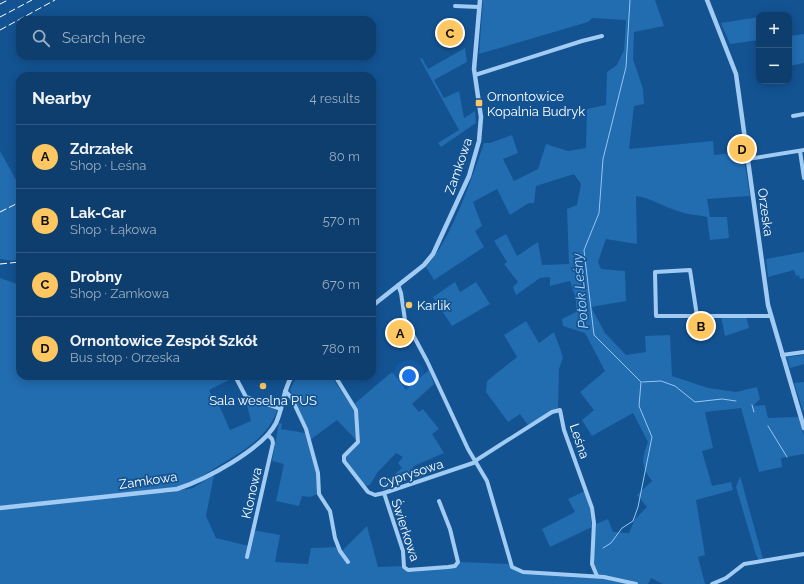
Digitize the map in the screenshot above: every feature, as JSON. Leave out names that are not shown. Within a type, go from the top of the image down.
[{"type":"street","name":"Zamkowa","points":[[376,303],[424,264],[433,254],[472,167],[479,141],[481,122],[475,75],[480,0]]},
{"type":"street","name":"Orzeska","points":[[707,0],[736,74],[770,316],[804,428]]},
{"type":"street","points":[[455,6],[479,8]]},
{"type":"street","points":[[475,75],[602,36]]},
{"type":"street","points":[[793,116],[804,114]]},
{"type":"street","points":[[748,159],[802,150],[804,178]]},
{"type":"street","points":[[697,316],[690,270],[655,272],[656,316],[697,316],[770,316]]},
{"type":"street","points":[[398,285],[402,293],[405,320],[427,361],[492,493],[508,557],[514,570],[523,572],[597,576],[619,579],[636,584]]},
{"type":"street","points":[[782,355],[804,352]]},
{"type":"street","points":[[237,380],[246,397],[281,409]]},
{"type":"street","name":"Zamkowa","points":[[0,508],[177,489],[192,484],[226,465],[258,444],[268,435],[277,421],[285,391],[290,380]]},
{"type":"street","name":"Cyprysowa","points":[[337,380],[356,410],[358,442],[344,456],[345,465],[368,492],[375,495],[384,493],[475,461]]},
{"type":"street","points":[[285,391],[291,397],[306,430],[318,473],[319,494],[330,511],[335,538],[340,551],[348,562]]},
{"type":"street","name":"Leśna","points":[[475,461],[552,412],[560,410],[564,430],[593,512],[594,530],[592,564],[597,576]]},
{"type":"street","name":"Klonowa","points":[[247,557],[273,443],[272,439],[268,435]]},
{"type":"street","name":"Świerkowa","points":[[384,493],[403,551],[404,567],[408,570],[455,566],[458,562],[450,529],[439,501]]},
{"type":"street","points":[[712,584],[726,578],[744,564],[804,554]]},
{"type":"shaded area","points":[[483,0],[655,0],[664,26],[634,32],[633,59],[643,89],[644,104],[634,106],[629,149],[713,141],[714,155],[743,152],[750,196],[707,199],[710,217],[727,217],[729,238],[710,240],[707,217],[684,213],[636,196],[637,244],[606,239],[598,262],[601,269],[625,271],[626,301],[591,307],[605,333],[626,355],[646,352],[645,336],[670,335],[672,376],[708,388],[736,392],[757,387],[760,399],[753,406],[765,405],[768,418],[798,417],[804,435],[804,454],[781,458],[782,467],[759,472],[741,408],[705,412],[713,448],[702,451],[712,486],[731,482],[733,490],[696,500],[705,555],[698,557],[705,584],[663,584],[651,578],[648,584],[0,584],[0,278],[16,284],[16,380],[229,380],[209,390],[216,406],[219,405],[230,430],[251,421],[246,401],[277,411],[266,430],[243,451],[194,481],[171,488],[158,489],[165,493],[193,488],[214,475],[206,516],[216,538],[249,546],[253,530],[280,535],[275,562],[308,564],[311,548],[338,547],[341,552],[367,526],[378,567],[404,566],[408,570],[448,567],[458,562],[511,564],[514,570],[597,576],[592,564],[596,524],[608,519],[613,532],[629,533],[635,519],[647,507],[637,495],[652,481],[648,476],[643,463],[644,453],[648,442],[633,413],[592,436],[582,420],[594,410],[580,392],[605,371],[585,333],[563,326],[562,319],[576,312],[576,299],[570,281],[550,286],[550,277],[540,278],[516,295],[513,287],[518,282],[504,264],[507,262],[494,241],[506,234],[517,256],[538,242],[542,265],[569,264],[567,209],[577,205],[581,184],[574,174],[536,186],[534,203],[529,203],[510,215],[497,189],[473,202],[482,226],[475,231],[484,247],[434,280],[426,267],[444,241],[460,208],[484,143],[490,143],[512,135],[518,153],[503,159],[514,181],[538,169],[546,144],[568,151],[586,148],[587,109],[606,105],[607,72],[617,65],[624,50],[626,20],[592,18],[588,22],[479,54]]},
{"type":"shaded area","points":[[756,17],[756,40],[730,44],[721,23]]},
{"type":"shaded area","points":[[804,34],[804,63],[792,65],[792,36]]},
{"type":"shaded area","points":[[465,48],[467,62],[434,80],[444,98],[459,91],[464,118],[475,111],[476,123],[441,147],[438,143],[459,130],[420,59],[422,58],[428,69]]},
{"type":"shaded area","points":[[0,151],[16,180],[16,260],[13,261],[0,259]]},
{"type":"shaded area","points":[[804,252],[804,278],[800,279],[799,275],[796,276],[794,270],[768,277],[766,259]]},
{"type":"shaded area","points":[[455,282],[460,292],[476,282],[490,304],[452,326],[433,297]]},
{"type":"shaded area","points":[[721,316],[746,316],[749,328],[725,336]]},
{"type":"shaded area","points":[[526,321],[539,343],[554,332],[563,357],[559,369],[558,408],[528,425],[520,414],[508,422],[486,392],[487,381],[517,357],[504,335]]},
{"type":"shaded area","points":[[804,355],[804,364],[790,368],[787,357]]},
{"type":"shaded area","points":[[429,370],[434,384],[412,404],[419,412],[423,409],[439,429],[432,434],[444,453],[414,466],[406,478],[383,490],[383,484],[402,468],[398,463],[403,457],[396,453],[377,473],[370,485],[365,486],[345,461],[346,456],[360,443],[358,410],[354,404],[392,372],[406,390]]},
{"type":"shaded area","points":[[295,380],[334,380],[355,411],[357,441],[337,420],[310,440],[290,390]]},
{"type":"shaded area","points":[[804,382],[804,411],[803,411],[794,383]]},
{"type":"shaded area","points":[[279,423],[282,424],[281,429],[305,433],[317,475],[318,494],[310,497],[302,496],[299,506],[276,501],[284,464],[272,461]]},
{"type":"shaded area","points":[[740,476],[763,559],[759,560],[756,555],[736,487]]},
{"type":"shaded area","points":[[585,491],[590,509],[592,527],[550,547],[542,529],[575,512],[568,499]]},
{"type":"waterway","name":"Potok Leśny","points":[[603,548],[611,543],[622,528],[633,521],[638,507],[652,437],[639,406],[641,382],[594,335],[584,250],[599,213],[603,159],[626,67],[630,0]]},
{"type":"waterway","points":[[642,382],[661,381],[675,386],[695,402],[722,399],[736,401]]},
{"type":"waterway","points":[[752,405],[754,412]]},
{"type":"waterway","points":[[768,426],[787,457]]},
{"type":"railway","points":[[0,4],[8,0]]},
{"type":"railway","points":[[0,17],[32,0]]},
{"type":"railway","points":[[26,16],[55,0]]},
{"type":"railway","points":[[0,30],[16,21]]},
{"type":"railway","points":[[0,212],[16,204]]},
{"type":"railway","points":[[0,264],[16,262]]},
{"type":"place","name":"Drobny","points":[[450,33]]},
{"type":"place","name":"Ornontowice Kopalnia Budryk","points":[[479,103]]},
{"type":"place","name":"Ornontowice Zespół Szkół","points":[[742,149]]},
{"type":"place","name":"Karlik","points":[[409,305]]},
{"type":"place","name":"Lak-Car","points":[[701,326]]},
{"type":"place","name":"Zdrzałek","points":[[400,333]]},
{"type":"place","name":"Sala weselna PUS","points":[[263,386]]}]
